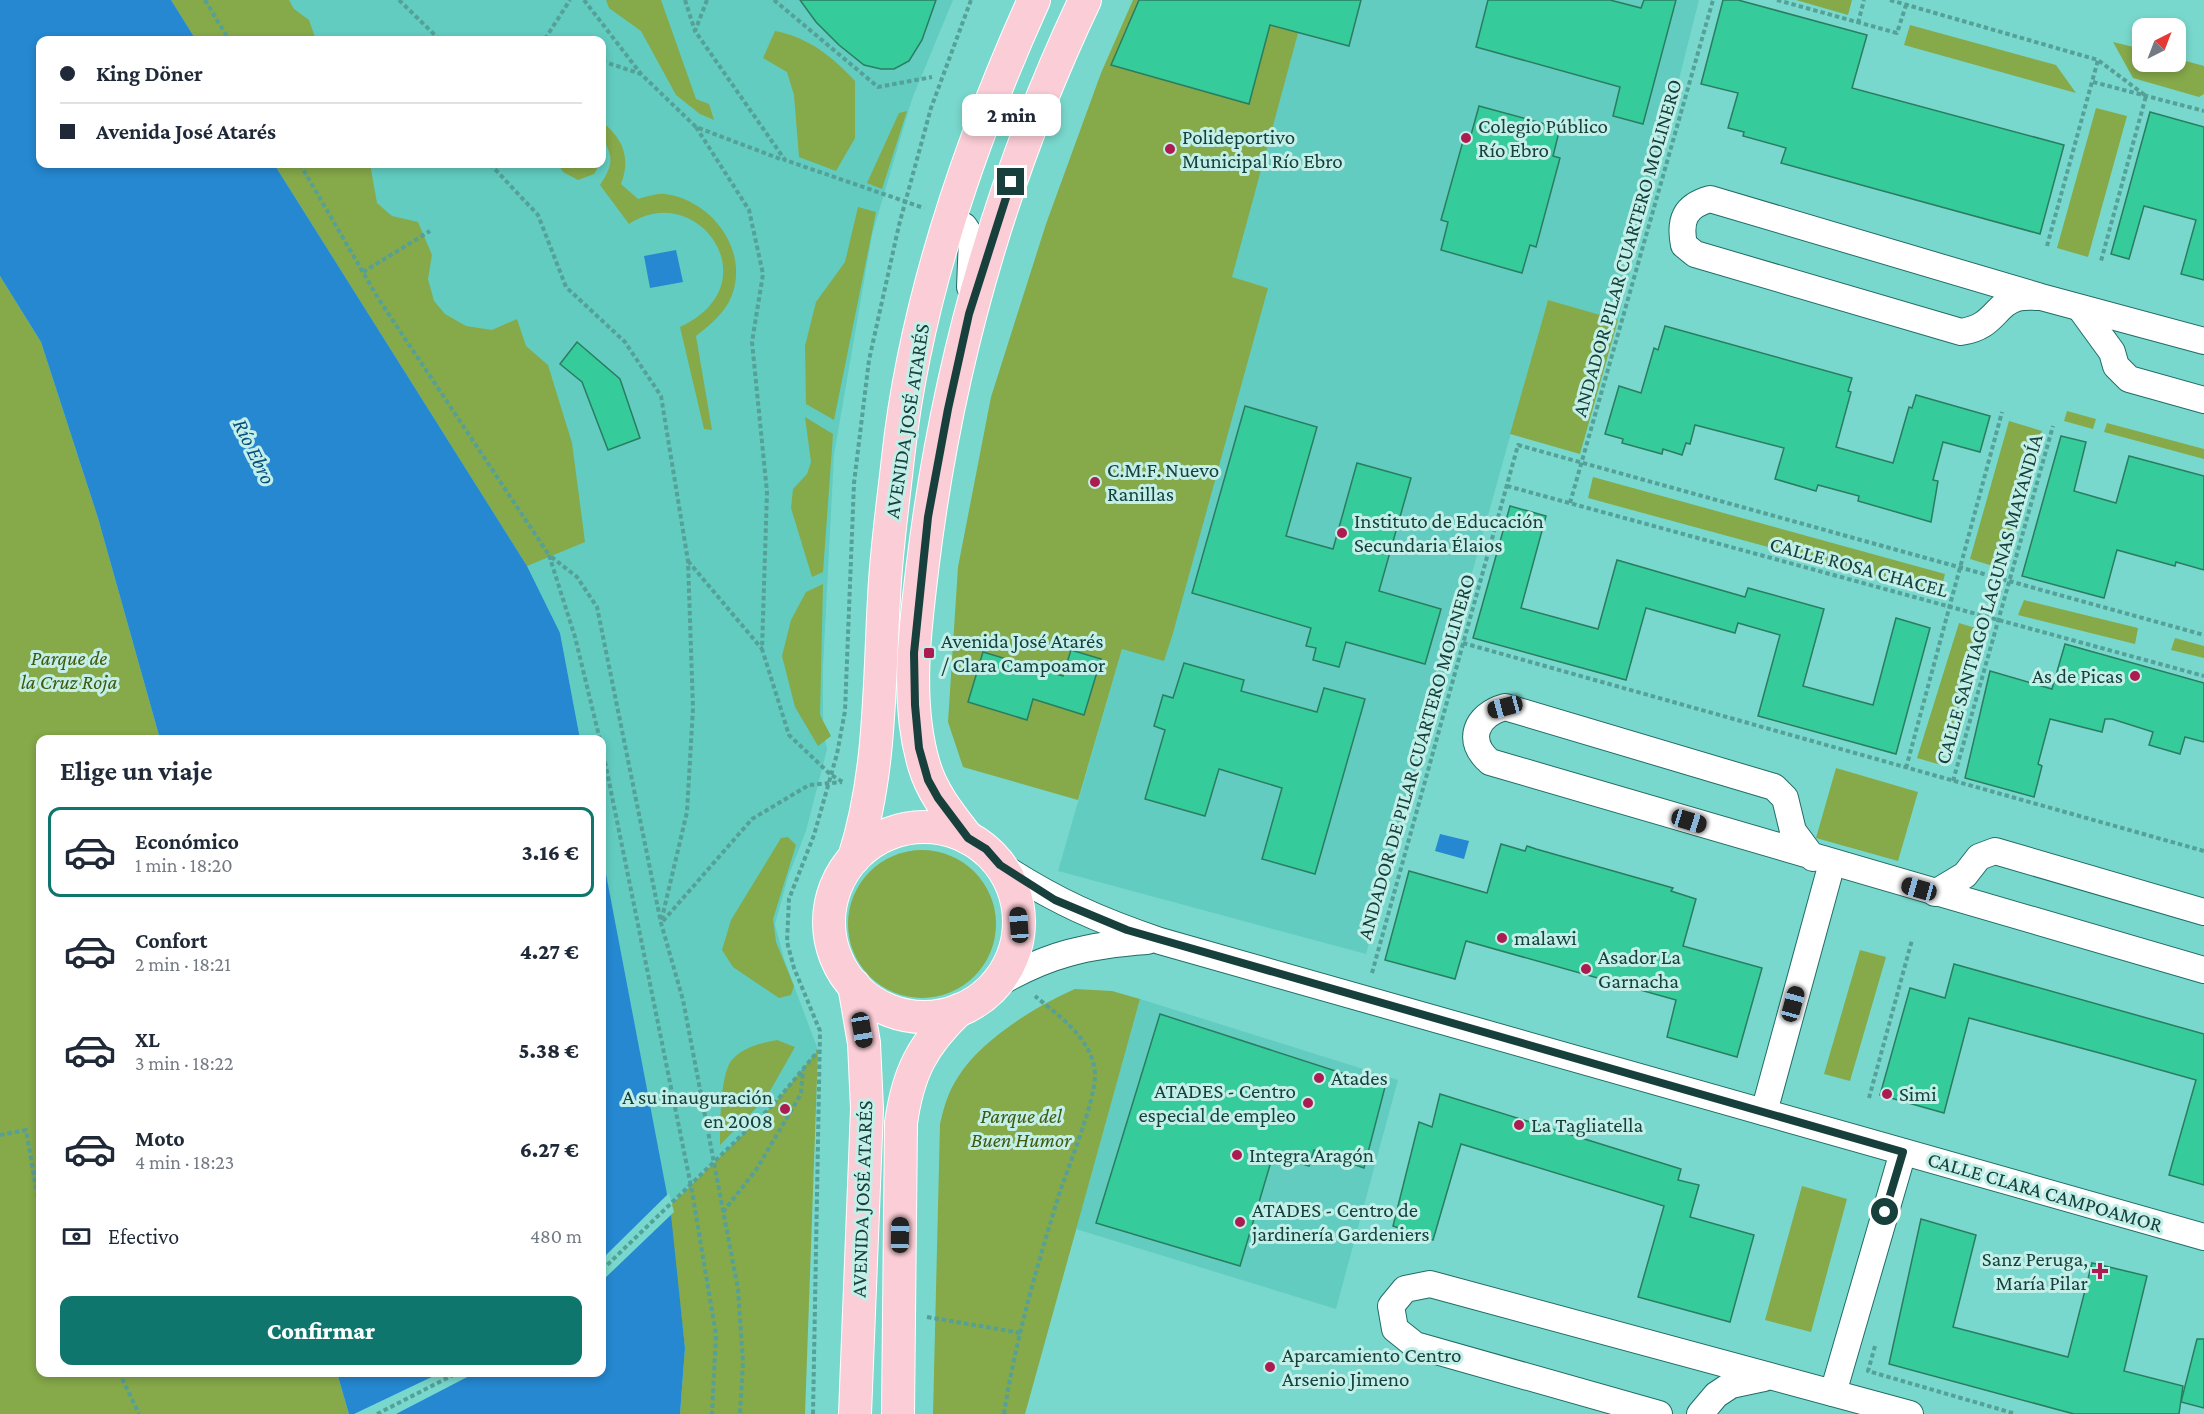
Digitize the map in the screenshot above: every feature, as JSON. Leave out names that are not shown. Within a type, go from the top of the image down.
[{"type":"main road","name":"AVENIDA JOSÉ ATARÉS","points":[[854,858],[864,826],[872,783],[878,722],[884,595],[898,455],[918,341],[939,250],[978,133],[1034,0]]},
{"type":"main road","name":"AVENIDA JOSÉ ATARÉS","points":[[968,838],[938,798],[924,766],[917,732],[914,653],[928,517],[969,314],[1040,100],[1085,0]]},
{"type":"main road","points":[[908,828],[939,828],[968,838],[986,849],[1000,865],[1011,883],[1018,904],[1019,925],[1012,957],[996,985],[979,1000],[959,1010],[921,1017],[884,1008],[854,985],[840,966],[832,944],[830,921],[832,898],[841,877],[854,858],[878,838],[908,828]]},
{"type":"main road","name":"AVENIDA JOSÉ ATARÉS","points":[[854,985],[864,1043],[867,1109],[855,1414]]},
{"type":"main road","name":"AVENIDA JOSÉ ATARÉS","points":[[898,1414],[901,1123],[906,1089],[918,1060],[930,1042],[959,1010]]},
{"type":"street","points":[[2041,297],[2018,297],[2007,303],[1978,330],[1961,332],[1695,254],[1684,245],[1681,230],[1686,215],[1695,203],[1710,199],[2041,297],[2204,341]]},
{"type":"street","points":[[950,219],[964,226],[972,238],[969,314]]},
{"type":"street","points":[[1979,278],[1990,290],[1995,304],[1989,321]]},
{"type":"street","points":[[2080,308],[2112,352],[2116,366],[2129,379],[2204,400]]},
{"type":"street","points":[[2112,352],[2120,332],[2126,327],[2140,323]]},
{"type":"street","points":[[1822,860],[1793,831],[1791,812],[1785,798],[1774,787],[1505,707],[1489,712],[1480,723],[1476,738],[1479,753],[1490,762],[1756,841],[2204,970]]},
{"type":"street","points":[[1756,841],[1773,838],[1784,829],[1791,812]]},
{"type":"street","points":[[1935,893],[1965,875],[1979,857],[1995,851],[2204,912]]},
{"type":"street","points":[[1764,1112],[1822,860]]},
{"type":"street","name":"CALLE CLARA CAMPOAMOR","points":[[1000,865],[1055,900],[1110,924],[1160,941],[2204,1237]]},
{"type":"street","points":[[1971,867],[1967,881],[1970,894],[1984,907]]},
{"type":"street","name":"CALLE CLARA CAMPOAMOR","points":[[996,985],[1028,966],[1053,956],[1093,946],[1160,941]]},
{"type":"street","points":[[1846,1401],[1903,1152]]},
{"type":"street","points":[[1659,1414],[1415,1345],[1395,1329],[1391,1306],[1405,1289],[1430,1284],[1774,1377],[1846,1401],[1910,1414]]},
{"type":"street","points":[[1701,1358],[1712,1370],[1708,1404]]},
{"type":"street","points":[[1708,1404],[1746,1380],[1774,1377]]},
{"type":"path","points":[[205,0],[227,36]]},
{"type":"path","points":[[399,0],[436,36]]},
{"type":"path","points":[[549,36],[570,0]]},
{"type":"path","points":[[584,0],[641,74],[696,127],[749,210],[763,274],[752,342],[767,492],[762,649],[789,735],[831,775],[843,782],[808,785],[752,819],[661,923]]},
{"type":"path","points":[[685,0],[695,31],[785,160]]},
{"type":"path","points":[[695,31],[707,0]]},
{"type":"path","points":[[774,0],[878,87],[932,77]]},
{"type":"path","name":"ANDADOR PILAR CUARTERO MOLINERO","points":[[1570,503],[1713,0]]},
{"type":"path","points":[[1777,0],[1897,33],[1906,5]]},
{"type":"path","points":[[1857,23],[1864,0]]},
{"type":"path","points":[[1890,0],[2098,60],[2146,96]]},
{"type":"path","points":[[2047,246],[2098,60]]},
{"type":"path","points":[[606,62],[641,74]]},
{"type":"path","points":[[2092,82],[2204,111]]},
{"type":"path","points":[[2101,261],[2146,96]]},
{"type":"path","points":[[696,127],[950,219]]},
{"type":"path","points":[[302,168],[363,272],[549,555],[575,637],[599,735]]},
{"type":"path","points":[[494,168],[538,215],[566,287],[626,342],[661,396],[688,561],[693,708],[687,812],[661,923]]},
{"type":"path","points":[[363,272],[430,231]]},
{"type":"path","name":"CALLE SANTIAGO LAGUNAS MAYANDÍA","points":[[1906,768],[2002,412]]},
{"type":"path","name":"CALLE SANTIAGO LAGUNAS MAYANDÍA","points":[[1953,781],[2053,426]]},
{"type":"path","name":"CALLE ROSA CHACEL","points":[[1518,445],[2204,635]]},
{"type":"path","name":"ANDADOR DE PILAR CUARTERO MOLINERO","points":[[1372,973],[1518,445]]},
{"type":"path","name":"CALLE ROSA CHACEL","points":[[1507,486],[2204,676]]},
{"type":"path","points":[[549,555],[577,577],[597,607],[661,923],[683,1000],[738,1289],[743,1363],[740,1414]]},
{"type":"path","points":[[688,561],[762,649]]},
{"type":"path","points":[[1463,644],[2204,851]]},
{"type":"path","points":[[606,767],[692,1191],[714,1324],[712,1414]]},
{"type":"path","points":[[1869,1098],[1912,940]]},
{"type":"path","points":[[1004,1414],[1011,1368],[1057,1201],[1090,1099],[1095,1074],[1088,1049],[1074,1032],[1035,996]]},
{"type":"path","name":"AVENIDA JOSÉ ATARÉS","points":[[803,1070],[818,1050],[813,1414]]},
{"type":"path","points":[[722,1213],[756,1170],[801,1094],[803,1070]]},
{"type":"path","points":[[606,1266],[774,1104],[803,1070]]},
{"type":"path","points":[[0,1135],[26,1130],[36,1187]]},
{"type":"path","points":[[922,1316],[1021,1333]]},
{"type":"path","points":[[1878,1336],[1868,1371],[2016,1414]]},
{"type":"path","points":[[121,1377],[139,1414]]},
{"type":"path","points":[[377,1414],[449,1377]]},
{"type":"shaded area","points":[[171,0],[953,0],[912,99],[872,235],[834,455],[823,667],[823,731],[827,749],[806,831],[788,877],[775,924],[784,959],[818,1050],[774,1104],[669,1207],[606,874],[606,735],[579,735],[560,633],[527,566],[277,168],[606,168],[606,36],[194,36]]},
{"type":"shaded area","points":[[1307,0],[1699,0],[1618,320],[1548,300],[1366,954],[1058,871],[1122,649],[1268,288],[1231,277]]},
{"type":"shaded area","name":"Integra Aragón","points":[[1140,999],[1398,1080],[1336,1309],[1076,1229]]},
{"type":"green space","points":[[171,0],[289,0],[294,9],[309,20],[315,36],[194,36]]},
{"type":"green space","points":[[606,0],[661,0],[696,99],[709,104],[714,120],[700,114],[676,95],[641,31],[609,8]]},
{"type":"green space","name":"C.M.F. Nuevo Ranillas","points":[[1133,0],[1307,0],[1232,277],[1268,288],[1173,633],[1164,661],[1122,649],[1078,800],[963,767],[948,722],[958,567],[991,397],[1046,224],[1101,73]]},
{"type":"green space","points":[[1796,0],[1852,0],[1848,15]]},
{"type":"green space","points":[[1910,25],[2056,65],[2076,93],[1904,45]]},
{"type":"green space","points":[[775,31],[798,38],[819,49],[855,81],[855,138],[836,171],[799,157],[794,95],[787,72],[763,58]]},
{"type":"green space","points":[[2113,42],[2132,47],[2132,72],[2186,72],[2186,61],[2204,66],[2204,94],[2199,97],[2133,78]]},
{"type":"green space","points":[[2096,108],[2127,116],[2088,257],[2057,248]]},
{"type":"green space","points":[[907,111],[882,189],[867,183],[899,113]]},
{"type":"green space","points":[[606,125],[623,149],[625,166],[621,184],[638,199],[665,194],[682,198],[697,206],[711,216],[730,244],[735,261],[736,278],[732,295],[722,313],[696,336],[712,430],[704,429],[680,327],[707,308],[721,286],[723,263],[715,242],[700,225],[679,215],[655,213],[629,224],[600,185],[610,165],[606,145]]},
{"type":"green space","points":[[277,168],[371,168],[377,203],[392,216],[418,222],[432,255],[428,279],[434,301],[445,314],[466,326],[492,330],[517,319],[526,346],[548,365],[572,443],[585,542],[527,566]]},
{"type":"green space","points":[[560,168],[598,168],[594,174],[578,180],[563,172]]},
{"type":"green space","points":[[858,207],[876,212],[834,420],[806,404],[805,346],[816,302],[845,262]]},
{"type":"green space","name":"Parque de la Cruz Roja","points":[[0,276],[41,342],[98,518],[159,735],[36,735],[36,1377],[338,1377],[349,1414],[0,1414]]},
{"type":"green space","points":[[1548,300],[1618,320],[1580,454],[1510,434]]},
{"type":"green space","points":[[2067,411],[2096,419],[2093,429],[2064,421]]},
{"type":"green space","points":[[805,417],[833,434],[823,572],[812,577],[791,508],[793,489],[807,474],[811,462]]},
{"type":"green space","points":[[2009,421],[2042,431],[2003,569],[1970,559]]},
{"type":"green space","points":[[2107,423],[2204,449],[2204,459],[2104,432]]},
{"type":"green space","points":[[1593,477],[1945,574],[1940,594],[1588,498]]},
{"type":"green space","points":[[823,584],[820,715],[831,736],[818,746],[795,707],[782,656],[791,620],[806,592]]},
{"type":"green space","points":[[2024,600],[2138,628],[2135,644],[2018,615]]},
{"type":"green space","points":[[1959,623],[1982,630],[1941,765],[1917,758]]},
{"type":"green space","points":[[2175,638],[2204,646],[2204,658],[2171,650]]},
{"type":"green space","points":[[1836,768],[1918,792],[1898,861],[1816,838]]},
{"type":"green space","points":[[788,837],[796,845],[773,919],[776,942],[794,986],[791,995],[779,998],[733,967],[722,950],[731,920],[781,838]]},
{"type":"green space","points":[[922,850],[936,851],[950,856],[974,872],[990,896],[995,910],[995,938],[990,952],[974,976],[950,992],[936,997],[922,998],[908,997],[894,992],[870,976],[854,952],[849,938],[848,924],[849,910],[854,896],[870,872],[894,856],[908,851]]},
{"type":"green space","points":[[1860,950],[1886,957],[1850,1081],[1824,1074]]},
{"type":"green space","name":"Parque del Buen Humor","points":[[1075,989],[1112,991],[1140,999],[1025,1414],[933,1414],[940,1124],[947,1100],[955,1083],[980,1050],[1027,1014]]},
{"type":"green space","points":[[777,1040],[795,1047],[766,1098],[720,1145],[723,1089],[727,1068],[735,1056],[746,1049]]},
{"type":"green space","points":[[818,1050],[805,1414],[680,1414],[685,1348],[669,1207],[774,1104]]},
{"type":"green space","points":[[1802,1186],[1847,1199],[1811,1332],[1765,1320]]},
{"type":"water","name":"Río Ebro","points":[[0,0],[171,0],[194,36],[36,36],[36,168],[277,168],[527,566],[560,633],[579,735],[159,735],[98,518],[41,342],[0,276]]},
{"type":"water","points":[[676,250],[683,282],[650,288],[644,256]]},
{"type":"water","points":[[1440,834],[1469,841],[1464,859],[1435,851]]},
{"type":"water","points":[[606,874],[671,1215],[685,1348],[680,1414],[349,1414],[338,1377],[606,1377]]},
{"type":"pier","points":[[669,1193],[674,1212],[606,1277],[606,1255]]},
{"type":"pier","points":[[432,1377],[467,1377],[396,1414],[354,1414]]},
{"type":"building","points":[[800,0],[936,0],[922,40],[909,61],[894,69],[881,69],[864,65],[839,45],[816,22]]},
{"type":"building","name":"Polideportivo Municipal Río Ebro","points":[[1139,0],[1361,0],[1349,46],[1270,25],[1249,104],[1111,65]]},
{"type":"building","points":[[1488,0],[1610,0],[1641,8],[1644,0],[1676,0],[1643,124],[1613,116],[1620,87],[1476,47]]},
{"type":"building","points":[[1723,0],[1738,0],[1867,35],[1852,88],[2064,145],[2040,234],[1781,163],[1786,148],[1743,136],[1744,132],[1728,128],[1738,93],[1701,84]]},
{"type":"building","points":[[1479,106],[1560,128],[1553,156],[1560,158],[1536,247],[1530,245],[1522,273],[1441,250],[1448,222],[1441,220],[1465,134],[1471,135]]},
{"type":"building","points":[[2150,112],[2204,127],[2204,280],[2181,274],[2196,220],[2144,206],[2129,259],[2111,254]]},
{"type":"building","points":[[1665,326],[1852,378],[1848,391],[1851,392],[1836,447],[1893,463],[1909,407],[1912,408],[1916,395],[1990,416],[1980,452],[1943,442],[1933,480],[1938,481],[1931,522],[1858,501],[1859,496],[1818,485],[1816,491],[1775,479],[1784,448],[1695,425],[1690,444],[1686,443],[1682,455],[1663,449],[1662,454],[1622,443],[1623,439],[1605,434],[1619,386],[1641,393],[1654,348],[1658,350]]},
{"type":"building","points":[[577,342],[620,379],[640,438],[608,450],[582,382],[560,364]]},
{"type":"building","points":[[1245,406],[1317,427],[1286,536],[1333,549],[1357,463],[1411,478],[1379,591],[1441,609],[1425,664],[1346,642],[1339,667],[1313,660],[1316,648],[1306,646],[1311,628],[1192,593]]},
{"type":"building","points":[[2061,436],[2086,442],[2074,491],[2116,503],[2129,456],[2204,476],[2204,570],[2176,562],[2175,566],[2117,550],[2104,598],[2022,576]]},
{"type":"building","points":[[1510,506],[1546,516],[1521,608],[1598,629],[1617,560],[1745,597],[1748,588],[1824,609],[1803,686],[1873,705],[1896,618],[1930,628],[1896,754],[1758,716],[1780,635],[1738,623],[1735,633],[1646,608],[1626,680],[1473,638]]},
{"type":"building","points":[[2065,644],[2204,683],[2204,742],[2185,737],[2180,754],[2149,745],[2153,732],[2112,719],[2105,719],[2102,732],[2050,719],[2038,764],[2042,766],[2034,797],[1965,778],[1990,671],[2052,689]]},
{"type":"building","points":[[1071,650],[1101,659],[1084,715],[1033,699],[1027,720],[968,702],[983,652],[1063,676]]},
{"type":"building","points":[[1184,663],[1244,680],[1241,691],[1317,712],[1324,688],[1365,699],[1315,874],[1262,859],[1282,788],[1219,769],[1205,816],[1145,799],[1165,730],[1154,726],[1163,695],[1173,698]]},
{"type":"building","points":[[1501,844],[1525,851],[1527,846],[1673,888],[1671,891],[1696,899],[1683,946],[1762,968],[1737,1057],[1667,1037],[1676,1000],[1466,941],[1455,979],[1385,960],[1409,871],[1487,893]]},
{"type":"building","points":[[1954,964],[2204,1034],[2204,1185],[2169,1175],[2196,1080],[2107,1055],[1969,1018],[1944,1113],[1880,1095],[1910,988],[1945,998]]},
{"type":"building","name":"Integra Aragón","points":[[1160,1014],[1385,1087],[1364,1168],[1314,1150],[1309,1166],[1273,1155],[1240,1266],[1096,1223]]},
{"type":"building","points":[[1440,1094],[1681,1169],[1678,1180],[1699,1185],[1690,1217],[1754,1235],[1730,1322],[1638,1297],[1664,1206],[1461,1144],[1433,1240],[1393,1226],[1419,1122],[1432,1127]]},
{"type":"building","points":[[1921,1219],[1976,1235],[1953,1327],[2068,1357],[2092,1263],[2147,1276],[2124,1371],[2183,1386],[2179,1414],[2074,1414],[1889,1364]]},
{"type":"building","points":[[2197,1339],[2204,1339],[2204,1408],[2181,1402]]},
{"type":"place","name":"Colegio Público Río Ebro","points":[[1466,138]]},
{"type":"place","name":"Polideportivo Municipal Río Ebro","points":[[1170,149]]},
{"type":"place","name":"C.M.F. Nuevo Ranillas","points":[[1095,482]]},
{"type":"place","name":"Instituto de Educación Secundaria Élaios","points":[[1342,533]]},
{"type":"place","name":"Avenida José Atarés / Clara Campoamor","points":[[929,653]]},
{"type":"place","name":"As de Picas","points":[[2135,676]]},
{"type":"place","name":"malawi","points":[[1502,938]]},
{"type":"place","name":"Asador La Garnacha","points":[[1586,969]]},
{"type":"place","name":"Atades","points":[[1319,1078]]},
{"type":"place","name":"Simi","points":[[1887,1094]]},
{"type":"place","name":"ATADES - Centro especial de empleo","points":[[1308,1103]]},
{"type":"place","name":"A su inauguración en 2008","points":[[785,1109]]},
{"type":"place","name":"La Tagliatella","points":[[1519,1125]]},
{"type":"place","name":"Integra Aragón","points":[[1237,1155]]},
{"type":"place","name":"ATADES - Centro de jardinería Gardeniers","points":[[1240,1222]]},
{"type":"place","name":"Sanz Peruga, María Pilar","points":[[2100,1271]]},
{"type":"place","name":"Aparcamiento Centro Arsenio Jimeno","points":[[1270,1367]]},
{"type":"route","points":[[1011,182],[969,314],[948,409],[928,517],[914,653],[919,748],[928,780],[938,798],[968,838],[986,849],[1000,865],[1055,900],[1127,930],[1903,1152],[1885,1212]]}]
